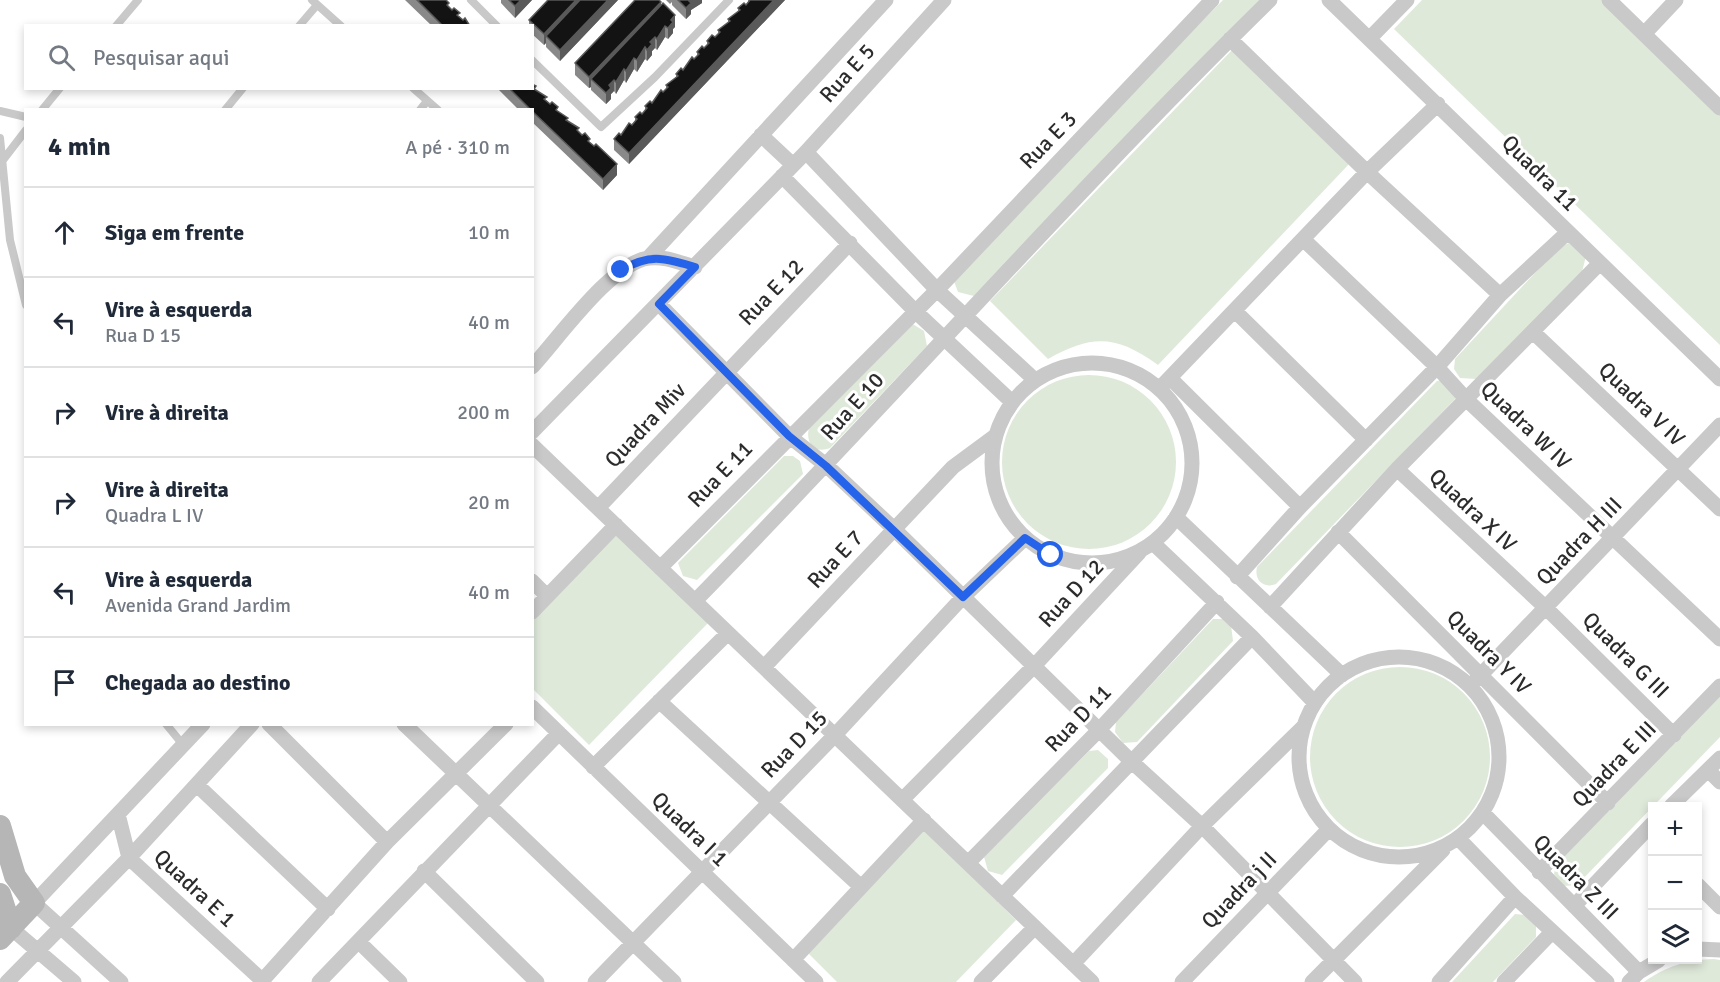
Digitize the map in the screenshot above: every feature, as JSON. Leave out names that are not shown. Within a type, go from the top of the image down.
[{"type":"street","points":[[648,258],[886,0]]},
{"type":"street","name":"Rua E 5","points":[[534,430],[788,171],[944,0]]},
{"type":"street","name":"Rua E 3","points":[[915,311],[1212,0]]},
{"type":"street","name":"Rua E 10","points":[[695,601],[826,466],[944,338],[1230,39],[1270,0]]},
{"type":"street","name":"Quadra 11","points":[[1329,0],[1720,379]]},
{"type":"street","points":[[1370,39],[1407,0]]},
{"type":"street","points":[[1609,0],[1644,34],[1717,97]]},
{"type":"street","points":[[1644,34],[1676,0]]},
{"type":"street","points":[[1230,39],[1367,172],[1500,295]]},
{"type":"street","points":[[1165,383],[1367,172],[1438,104]]},
{"type":"street","points":[[761,135],[788,171],[850,243],[915,311],[1012,402]]},
{"type":"street","points":[[806,152],[937,290],[1035,380]]},
{"type":"street","points":[[1237,577],[1300,507],[1437,367],[1500,295],[1568,232]]},
{"type":"street","name":"Quadra W IV","points":[[1304,240],[1437,367],[1467,400],[1720,639]]},
{"type":"street","name":"Rua E 12","points":[[725,372],[850,243]]},
{"type":"street","points":[[534,365],[621,270],[648,258],[661,257],[695,267]]},
{"type":"street","points":[[1270,607],[1397,469],[1600,263]]},
{"type":"street","points":[[659,304],[789,436],[826,466],[894,529],[1132,762],[1202,826],[1355,982]]},
{"type":"street","name":"Rua E 11","points":[[660,568],[915,311]]},
{"type":"street","points":[[1235,311],[1366,440]]},
{"type":"street","name":"Quadra V IV","points":[[1533,332],[1720,509]]},
{"type":"street","points":[[1165,383],[1187,434],[1191,455],[1186,497],[1176,517],[1147,547],[1112,562],[1081,564],[1051,555],[1025,538],[1002,509],[992,473],[994,436],[1012,402],[1035,380],[1061,367],[1089,363],[1118,366],[1165,383],[1300,507]]},
{"type":"street","name":"Quadra Miv","points":[[598,508],[725,372]]},
{"type":"street","name":"Quadra H III","points":[[1469,686],[1613,539],[1720,425]]},
{"type":"street","name":"Rua E 7","points":[[764,667],[953,467],[994,436]]},
{"type":"street","points":[[534,447],[1092,982]]},
{"type":"street","name":"Quadra X IV","points":[[1397,469],[1546,608]]},
{"type":"street","points":[[1176,517],[1342,675]]},
{"type":"street","points":[[534,610],[616,525]]},
{"type":"street","name":"Quadra Y IV","points":[[1338,532],[1608,803]]},
{"type":"street","name":"Rua D 15","points":[[595,982],[835,735],[963,597],[1025,538]]},
{"type":"street","points":[[1147,547],[1217,602],[1315,703]]},
{"type":"street","name":"Rua D 12","points":[[902,800],[1147,547]]},
{"type":"street","points":[[534,583],[547,596]]},
{"type":"street","name":"Rua D 11","points":[[968,863],[1099,730],[1217,602]]},
{"type":"street","name":"Quadra G III","points":[[1546,608],[1674,735]]},
{"type":"street","points":[[593,766],[728,633]]},
{"type":"street","points":[[1002,896],[1252,637]]},
{"type":"street","points":[[1312,982],[1483,813],[1493,792],[1498,770],[1498,747],[1493,725],[1483,704],[1469,686],[1451,672],[1430,662],[1408,658],[1385,658],[1363,664],[1342,675],[1315,703],[1304,728],[1299,754],[1302,782],[1312,807],[1329,829],[1355,848],[1386,857],[1417,857],[1453,842]]},
{"type":"street","name":"Quadra E III","points":[[1539,872],[1720,686]]},
{"type":"street","points":[[659,700],[860,886]]},
{"type":"street","name":"Quadra I 1","points":[[534,709],[816,982]]},
{"type":"street","points":[[6,933],[201,726]]},
{"type":"street","points":[[7,982],[129,858],[250,726]]},
{"type":"street","points":[[271,726],[387,842]]},
{"type":"street","points":[[406,726],[674,982]]},
{"type":"street","points":[[263,982],[387,842],[504,726]]},
{"type":"street","points":[[1073,964],[1202,826],[1304,728]]},
{"type":"street","points":[[319,982],[559,733]]},
{"type":"street","points":[[1676,802],[1720,758]]},
{"type":"street","points":[[1708,770],[1720,782]]},
{"type":"street","points":[[196,785],[328,909]]},
{"type":"street","name":"Quadra Z III","points":[[1483,813],[1574,906],[1634,977]]},
{"type":"street","name":"Quadra E 1","points":[[118,814],[129,858],[263,982]]},
{"type":"street","points":[[793,960],[924,820]]},
{"type":"street","points":[[0,826],[15,876],[34,903],[121,982]]},
{"type":"street","name":"Quadra j II","points":[[1182,982],[1329,829]]},
{"type":"street","points":[[1574,906],[1648,834]]},
{"type":"street","points":[[1453,842],[1606,982]]},
{"type":"street","points":[[424,871],[537,982]]},
{"type":"street","points":[[1702,889],[1720,908]]},
{"type":"street","points":[[0,894],[6,933]]},
{"type":"street","points":[[1439,982],[1515,897]]},
{"type":"street","points":[[981,982],[1035,927]]},
{"type":"street","points":[[1504,982],[1552,932]]},
{"type":"street","points":[[6,933],[38,951],[74,982]]},
{"type":"street","points":[[359,942],[400,982]]},
{"type":"street","points":[[1702,949],[1720,950]]},
{"type":"street","points":[[1634,977],[1653,964]]},
{"type":"lane","points":[[118,24],[138,0]]},
{"type":"lane","points":[[471,0],[495,24]]},
{"type":"lane","points":[[534,62],[601,127],[655,77],[729,0]]},
{"type":"lane","points":[[300,24],[315,2],[339,24]]},
{"type":"lane","points":[[44,108],[58,90]]},
{"type":"lane","points":[[227,108],[241,90]]},
{"type":"lane","points":[[415,90],[436,108]]},
{"type":"lane","points":[[422,108],[428,101]]},
{"type":"lane","points":[[0,111],[24,117]]},
{"type":"lane","points":[[3,160],[24,133]]},
{"type":"lane","points":[[0,138],[10,240],[24,297]]},
{"type":"lane","points":[[168,726],[184,747]]},
{"type":"green space","points":[[1223,0],[1266,0],[974,296],[958,292],[952,276]]},
{"type":"green space","points":[[1422,0],[1607,0],[1720,110],[1720,345],[1394,29]]},
{"type":"green space","points":[[1233,49],[1351,162],[1158,365],[1129,348],[1104,341],[1078,345],[1048,359],[990,301]]},
{"type":"green space","points":[[1569,243],[1586,256],[1582,272],[1476,379],[1460,378],[1454,369],[1455,359],[1559,247]]},
{"type":"green space","points":[[911,323],[924,331],[927,346],[830,448],[820,450],[812,446],[808,438],[809,428]]},
{"type":"green space","points":[[1089,375],[1106,376],[1122,381],[1138,389],[1151,400],[1162,413],[1170,429],[1175,445],[1175,479],[1170,495],[1162,511],[1151,524],[1138,535],[1122,543],[1106,548],[1089,549],[1072,548],[1056,543],[1040,535],[1027,524],[1016,511],[1008,495],[1003,479],[1002,462],[1003,445],[1008,429],[1016,413],[1027,400],[1040,389],[1056,381],[1072,376]]},
{"type":"green space","points":[[1442,380],[1456,398],[1276,584],[1267,585],[1260,582],[1256,572],[1257,567],[1437,381]]},
{"type":"green space","points":[[784,456],[793,456],[800,461],[803,474],[697,580],[683,576],[678,563]]},
{"type":"green space","points":[[616,532],[708,623],[589,745],[534,690],[534,616]]},
{"type":"green space","points":[[1213,619],[1223,619],[1231,625],[1233,641],[1137,742],[1123,743],[1115,732],[1116,722]]},
{"type":"green space","points":[[1400,667],[1434,674],[1450,682],[1464,693],[1475,707],[1483,723],[1490,757],[1483,791],[1475,807],[1464,821],[1450,832],[1434,840],[1400,847],[1366,840],[1350,832],[1336,821],[1325,807],[1317,791],[1310,757],[1317,723],[1325,707],[1336,693],[1350,682],[1366,674]]},
{"type":"green space","points":[[1720,693],[1720,737],[1657,802],[1648,802],[1648,812],[1577,885],[1563,886],[1554,874],[1556,865]]},
{"type":"green space","points":[[1098,750],[1108,759],[1108,768],[1002,875],[988,871],[984,857],[1089,751]]},
{"type":"green space","points":[[924,829],[1016,920],[956,982],[837,982],[806,951]]},
{"type":"green space","points":[[1515,914],[1526,915],[1536,926],[1536,937],[1493,982],[1452,982]]},
{"type":"green space","points":[[1702,960],[1720,960],[1720,982],[1644,982],[1677,965],[1702,964]]},
{"type":"building","points":[[417,0],[446,0],[449,3],[447,5],[460,13],[457,15],[463,20],[465,18],[469,24],[441,24]]},
{"type":"building","points":[[509,0],[521,0],[515,6]]},
{"type":"building","points":[[548,0],[576,0],[544,34],[529,20]]},
{"type":"building","points":[[580,0],[608,0],[560,50],[546,36]]},
{"type":"building","points":[[635,0],[659,0],[661,2],[589,77],[575,63]]},
{"type":"building","points":[[678,0],[690,0],[691,3],[686,8]]},
{"type":"building","points":[[750,0],[774,0],[629,153],[614,139],[619,133],[621,135],[629,123],[632,125],[637,119],[635,117],[647,108],[645,106],[650,101],[652,103],[661,90],[663,92],[668,87],[666,85],[678,76],[676,74],[681,68],[683,70],[692,57],[694,59],[699,54],[697,52],[702,46],[704,48],[709,43],[707,41],[712,35],[715,37],[720,32],[718,30],[730,21],[728,19],[740,10],[738,8],[744,3],[746,5]]},
{"type":"building","points":[[663,3],[675,15],[671,20],[673,22],[668,28],[665,26],[657,39],[655,37],[650,42],[652,44],[647,50],[645,47],[637,60],[634,58],[616,82],[614,80],[609,85],[611,88],[606,93],[591,79]]},
{"type":"building","points":[[534,89],[547,97],[544,99],[558,107],[556,110],[568,118],[566,120],[579,128],[577,130],[582,135],[585,133],[590,139],[588,141],[594,146],[596,144],[617,164],[603,179],[534,113],[534,108],[529,108],[511,90]]},
{"type":"route","points":[[621,270],[648,258],[661,257],[695,267],[659,304],[789,436],[826,466],[963,597],[1025,538],[1051,555]]}]
